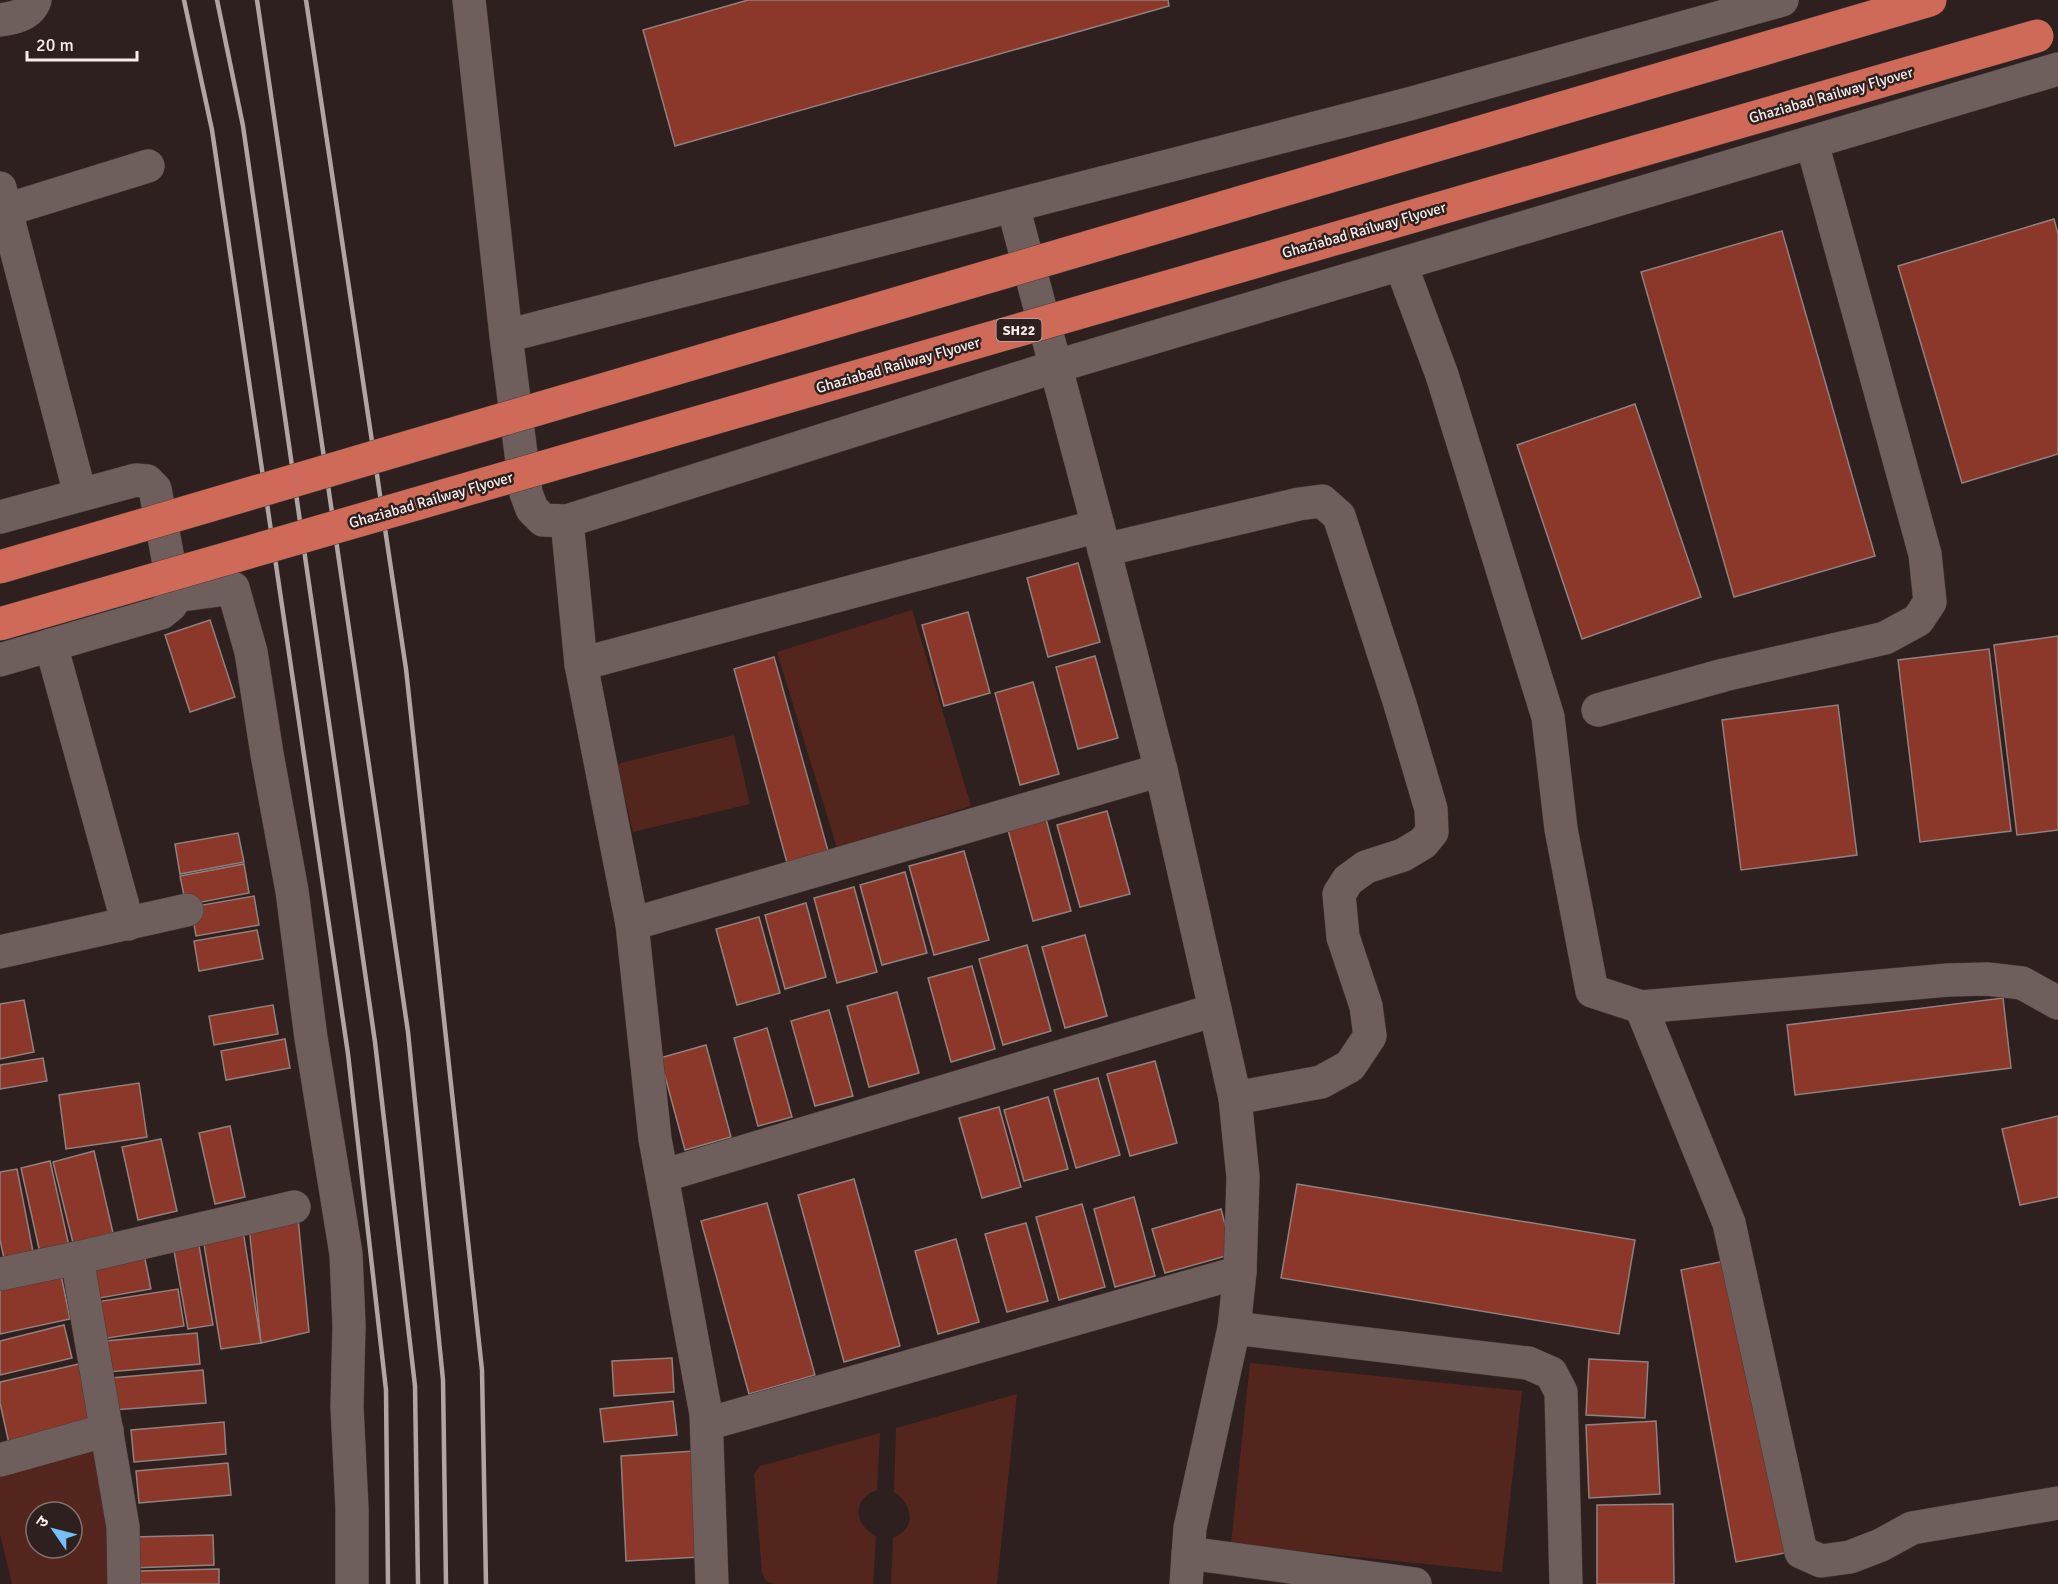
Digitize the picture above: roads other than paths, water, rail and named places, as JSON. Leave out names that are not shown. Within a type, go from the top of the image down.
[{"type":"highway","points":[[0,567],[1930,0]]},
{"type":"highway","name":"Ghaziabad Railway Flyover","points":[[0,624],[2037,36]]},
{"type":"street","points":[[0,20],[19,18],[34,4],[35,0]]},
{"type":"street","points":[[469,0],[506,336],[526,493],[532,509],[543,520],[567,521],[1057,366],[2058,69]]},
{"type":"street","points":[[506,336],[1409,104],[1782,0]]},
{"type":"street","points":[[1599,710],[1724,675],[1885,638],[1918,620],[1930,602],[1925,554],[1812,142]]},
{"type":"street","points":[[80,494],[3,199],[148,166]]},
{"type":"street","points":[[1013,206],[1057,366],[1161,770],[1235,1098],[1243,1177],[1240,1272],[1234,1328],[1190,1528],[1187,1569],[1415,1584]]},
{"type":"street","points":[[1401,265],[1442,375],[1548,717],[1561,829],[1592,991],[1641,1007],[1948,980],[1987,979],[2022,983],[2058,1003]]},
{"type":"street","points":[[0,517],[136,480],[147,481],[155,489],[175,596],[171,605],[161,613],[0,660]]},
{"type":"street","points":[[581,664],[1101,538],[1322,501],[1339,516],[1400,704],[1431,809],[1432,832],[1423,843],[1403,855],[1366,867],[1348,880],[1339,894],[1343,937],[1366,1005],[1370,1036],[1350,1066],[1321,1082],[1235,1098]]},
{"type":"street","points":[[567,521],[581,664],[632,924],[655,1139],[707,1424],[712,1584]]},
{"type":"street","points":[[175,596],[233,588],[251,652],[292,891],[311,1038],[345,1254],[349,1325],[346,1407],[352,1508],[352,1584]]},
{"type":"street","points":[[51,645],[128,924]]},
{"type":"street","points":[[632,924],[1161,770]]},
{"type":"street","points":[[0,952],[187,910]]},
{"type":"street","points":[[1641,1007],[1729,1223],[1801,1552],[1821,1561],[1850,1557],[1881,1545],[1912,1528],[2058,1503]]},
{"type":"street","points":[[662,1176],[1215,1010]]},
{"type":"street","points":[[0,1274],[294,1207]]},
{"type":"street","points":[[77,1258],[123,1527],[124,1584]]},
{"type":"street","points":[[707,1424],[1240,1272]]},
{"type":"street","points":[[1234,1328],[1528,1363],[1551,1373],[1561,1392],[1566,1584]]},
{"type":"street","points":[[0,1460],[106,1430]]},
{"type":"railway","points":[[184,0],[212,130],[348,1054],[386,1390],[388,1584]]},
{"type":"railway","points":[[217,0],[243,126],[375,1042],[415,1386],[418,1584]]},
{"type":"railway","points":[[257,0],[408,1032],[443,1380],[446,1584]]},
{"type":"railway","points":[[306,0],[406,669],[482,1370],[486,1584]]}]
